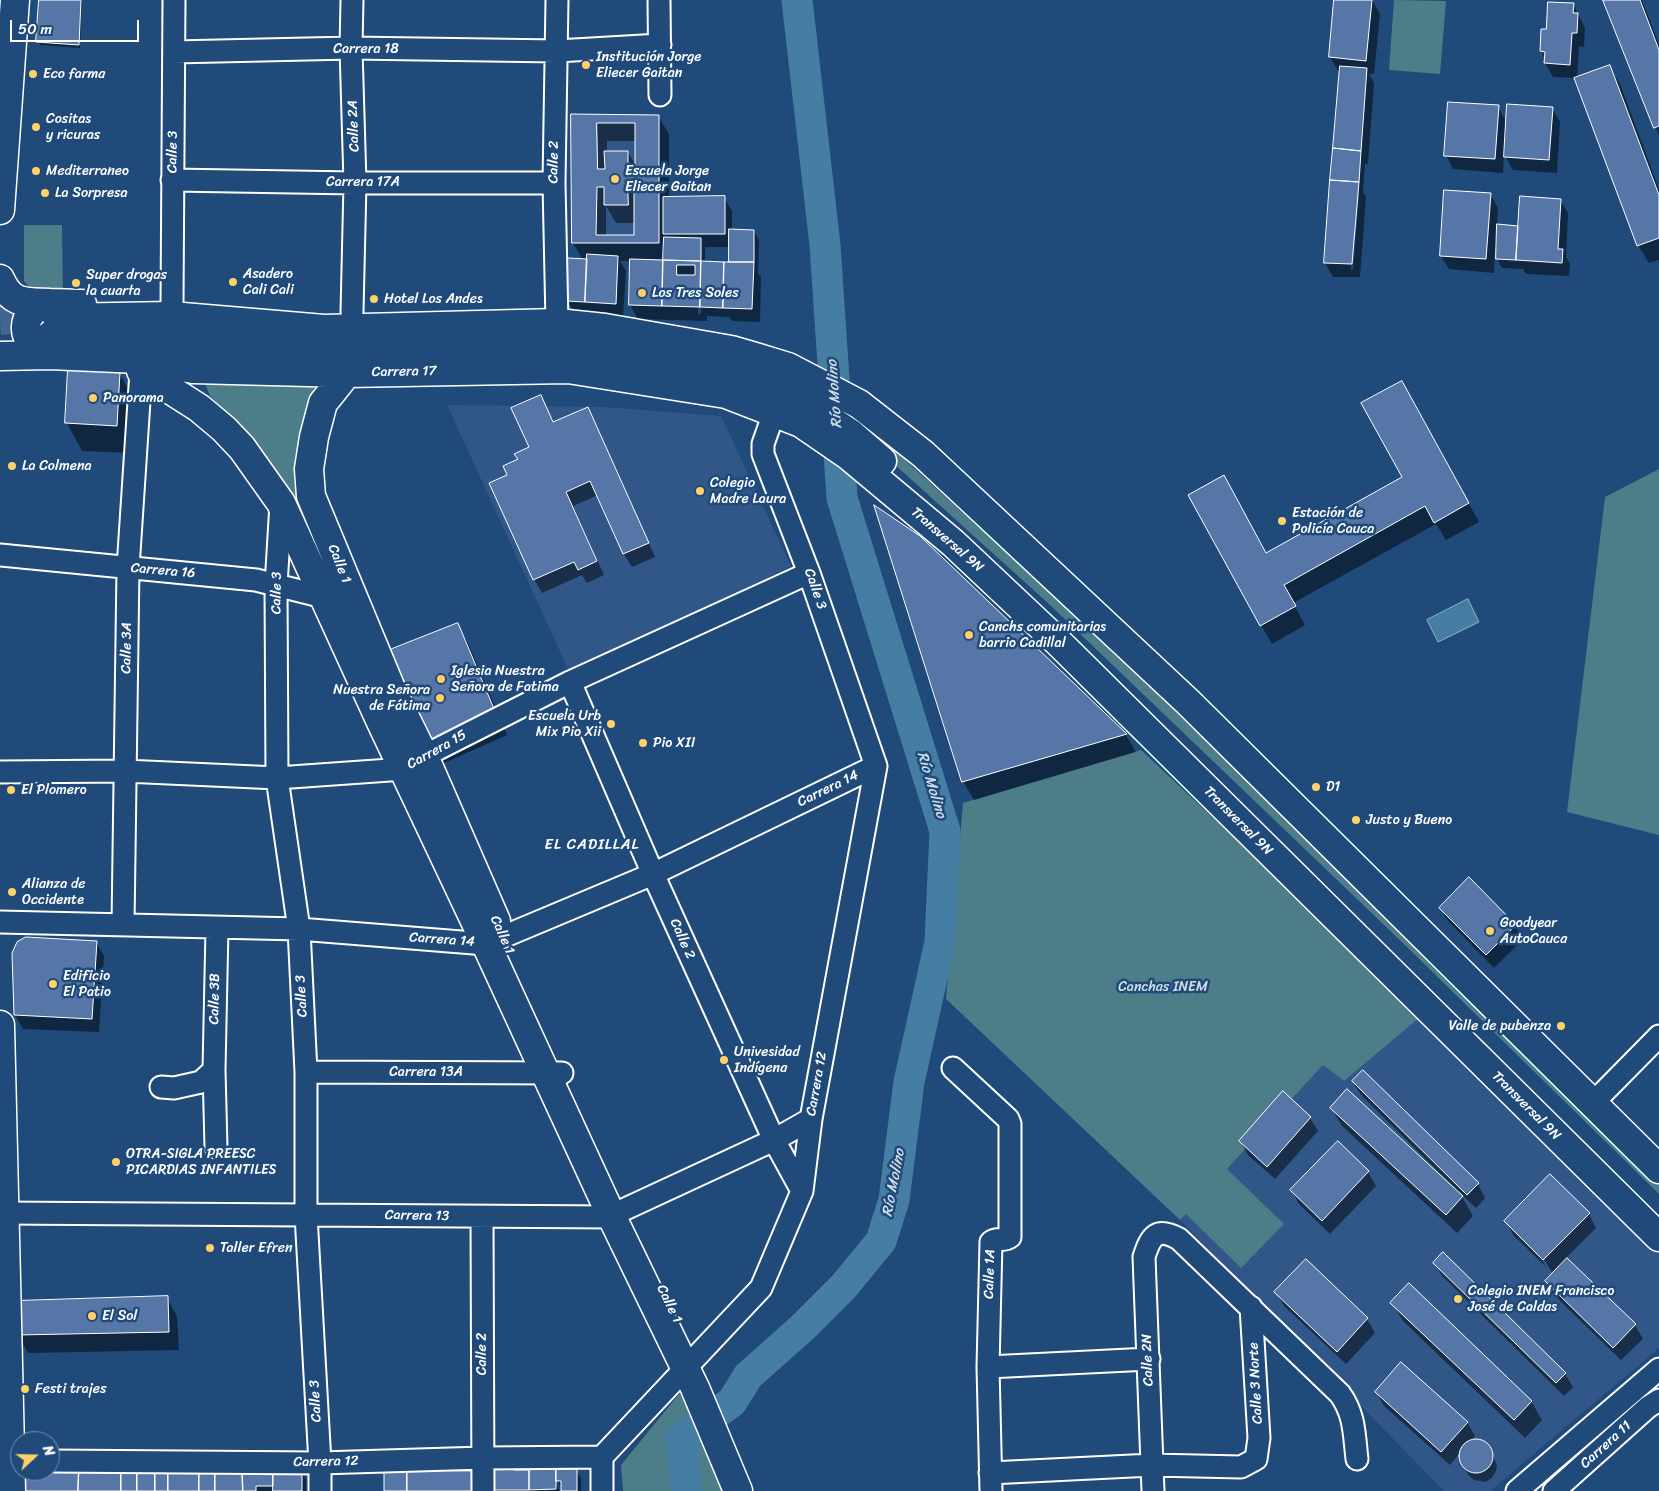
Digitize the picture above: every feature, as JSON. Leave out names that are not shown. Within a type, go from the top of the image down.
[{"type":"main road","points":[[0,210],[15,0]]},
{"type":"main road","points":[[0,278],[6,289],[18,299],[28,304],[51,328],[172,304],[352,312],[546,315],[557,323]]},
{"type":"main road","name":"Carrera 17","points":[[0,356],[51,328],[171,316],[324,329],[557,323],[605,328],[730,350],[788,368],[859,404],[923,454],[1188,702],[1599,1097]]},
{"type":"main road","name":"Carrera 17","points":[[51,328],[140,365],[193,369],[347,373],[568,369],[726,394],[774,413],[806,416]]},
{"type":"main road","name":"Carrera 17","points":[[51,328],[322,349],[562,350],[602,354],[720,373],[778,391],[806,416]]},
{"type":"main road","name":"Calle 1","points":[[140,365],[199,408],[224,429],[242,448],[281,503],[336,592],[618,1213],[695,1374],[727,1447],[738,1491]]},
{"type":"main road","name":"Calle 1","points":[[336,592],[311,496],[310,470],[314,437],[324,403],[347,373]]},
{"type":"main road","name":"Transversal 9N","points":[[806,416],[850,445],[979,548],[1659,1213]]},
{"type":"main road","name":"Transversal 9N","points":[[850,445],[1056,640],[1659,1237]]},
{"type":"main road","points":[[1042,611],[1056,640]]},
{"type":"main road","points":[[0,1025],[2,1214],[10,1460]]},
{"type":"main road","points":[[1599,1097],[1659,1148]]},
{"type":"main road","points":[[1599,1097],[1659,1169]]},
{"type":"main road","name":"Calle 1","points":[[727,1447],[756,1491]]},
{"type":"street","name":"Calle 3","points":[[172,304],[174,0]]},
{"type":"street","name":"Calle 2A","points":[[352,0],[351,48],[355,183],[352,312]]},
{"type":"street","name":"Calle 2","points":[[557,0],[554,183],[557,323]]},
{"type":"street","points":[[659,0],[660,95]]},
{"type":"street","name":"Carrera 18","points":[[174,52],[351,48],[557,51],[660,45]]},
{"type":"street","name":"Carrera 17A","points":[[172,180],[355,183],[554,183]]},
{"type":"street","name":"Calle 3A","points":[[123,925],[128,568],[140,365]]},
{"type":"street","name":"Calle 3","points":[[774,413],[763,444],[763,454],[809,573],[876,766]]},
{"type":"street","name":"Calle 3","points":[[281,503],[276,586],[277,778],[299,929],[306,1072],[306,1215],[320,1491]]},
{"type":"street","name":"Carrera 16","points":[[0,555],[256,580],[276,586],[336,592]]},
{"type":"street","name":"Carrera 15","points":[[0,772],[125,771],[277,778],[414,763],[570,682],[809,573]]},
{"type":"street","name":"Calle 2","points":[[570,682],[653,874],[774,1140],[802,1192]]},
{"type":"street","name":"Carrera 14","points":[[0,922],[299,929],[494,940],[653,874],[876,766]]},
{"type":"street","name":"Carrera 12","points":[[695,1374],[761,1288],[802,1192],[811,1119],[876,766]]},
{"type":"street","name":"Calle 3B","points":[[216,1147],[214,1070],[217,928]]},
{"type":"street","points":[[1599,1097],[1659,1036]]},
{"type":"street","name":"Calle 1A","points":[[952,1068],[1008,1119],[1010,1124],[1010,1237],[1006,1240],[994,1239],[991,1242],[988,1367],[991,1482]]},
{"type":"street","points":[[160,1087],[174,1088],[201,1082],[214,1070]]},
{"type":"street","name":"Carrera 13A","points":[[306,1072],[554,1073]]},
{"type":"street","name":"Carrera 13","points":[[2,1214],[482,1217],[618,1213],[774,1140],[811,1119]]},
{"type":"street","name":"Calle 2","points":[[482,1217],[483,1491]]},
{"type":"street","name":"Calle 2N","points":[[1153,1491],[1144,1257],[1149,1242],[1157,1234],[1168,1233],[1180,1239],[1251,1307]]},
{"type":"street","points":[[1251,1307],[1340,1394],[1352,1417],[1357,1459]]},
{"type":"street","name":"Calle 3 Norte","points":[[1152,1465],[1241,1467],[1256,1459],[1259,1438],[1251,1307]]},
{"type":"street","points":[[988,1367],[1149,1358]]},
{"type":"street","points":[[1518,1491],[1659,1369]]},
{"type":"street","points":[[602,1491],[602,1457],[695,1374]]},
{"type":"street","name":"Carrera 11","points":[[1554,1491],[1648,1407],[1659,1400]]},
{"type":"street","name":"Carrera 12","points":[[60,1461],[320,1463],[483,1458],[602,1457]]},
{"type":"street","points":[[991,1482],[1152,1465]]},
{"type":"shaded area","name":"Escuela Jorge Eliecer Gaitan","points":[[571,114],[659,115],[659,243],[572,243]]},
{"type":"shaded area","points":[[447,405],[604,407],[721,416],[791,566],[700,612],[569,671]]},
{"type":"shaded area","points":[[1468,599],[1479,622],[1438,642],[1427,620]]},
{"type":"shaded area","name":"Colegio INEM Francisco José de Caldas","points":[[1419,1018],[1659,1250],[1659,1348],[1490,1491],[1444,1491],[1180,1220],[1323,1065],[1344,1081]]},
{"type":"green space","points":[[1394,0],[1446,1],[1440,74],[1389,70]]},
{"type":"green space","points":[[24,225],[62,225],[63,295],[35,294],[24,281]]},
{"type":"green space","points":[[204,381],[311,385],[315,390],[315,396],[297,455],[294,479],[296,491],[312,532],[311,542],[235,423],[210,396]]},
{"type":"green space","points":[[867,425],[1246,776],[1659,1179],[1659,1194],[1407,947],[1050,605],[861,434]]},
{"type":"green space","points":[[1659,469],[1659,835],[1567,812],[1605,497]]},
{"type":"green space","name":"Canchas INEM","points":[[1141,750],[1383,977],[1419,1018],[1344,1081],[1323,1065],[1227,1169],[1284,1224],[1241,1268],[1186,1214],[1180,1220],[946,999],[963,803]]},
{"type":"green space","points":[[679,1394],[689,1396],[729,1491],[623,1491],[621,1465]]},
{"type":"building","points":[[39,0],[81,0],[79,45],[36,42]]},
{"type":"building","points":[[1334,0],[1372,0],[1366,61],[1329,57]]},
{"type":"building","points":[[1603,0],[1640,0],[1659,50],[1659,126],[1654,128]]},
{"type":"building","points":[[1548,2],[1574,3],[1573,13],[1578,13],[1577,33],[1572,33],[1570,65],[1544,63],[1545,52],[1540,51],[1541,29],[1546,29]]},
{"type":"building","points":[[1610,65],[1659,195],[1659,238],[1637,246],[1574,78]]},
{"type":"building","points":[[1340,66],[1367,68],[1361,151],[1333,148]]},
{"type":"building","points":[[1448,102],[1499,105],[1495,159],[1444,156]]},
{"type":"building","points":[[1507,104],[1553,107],[1549,160],[1504,157]]},
{"type":"building","name":"Escuela Jorge Eliecer Gaitan","points":[[571,114],[659,115],[659,243],[572,243]],"holes":[[[597,123],[635,123],[635,169],[628,169],[628,151],[604,151],[605,169],[598,169]],[[628,186],[634,186],[634,235],[596,235],[597,187],[604,187],[604,205],[628,205]]]},
{"type":"building","points":[[1333,148],[1361,151],[1359,182],[1330,180]]},
{"type":"building","points":[[1330,180],[1359,182],[1352,264],[1324,263]]},
{"type":"building","points":[[1444,190],[1491,193],[1486,259],[1440,256]]},
{"type":"building","points":[[725,196],[725,234],[663,234],[663,197]]},
{"type":"building","points":[[1520,196],[1561,199],[1558,249],[1563,249],[1562,263],[1516,260]]},
{"type":"building","points":[[1497,224],[1518,226],[1516,260],[1496,259]]},
{"type":"building","points":[[729,229],[754,230],[754,262],[729,262]]},
{"type":"building","points":[[664,237],[701,238],[701,261],[663,260]]},
{"type":"building","points":[[587,254],[618,256],[616,304],[585,302]]},
{"type":"building","points":[[568,258],[587,259],[585,302],[566,301]]},
{"type":"building","points":[[630,259],[663,260],[662,306],[629,305]]},
{"type":"building","points":[[663,260],[701,261],[700,307],[662,306]],"holes":[[[677,265],[695,265],[695,275],[677,275]]]},
{"type":"building","points":[[701,261],[724,262],[723,308],[700,307]]},
{"type":"building","points":[[724,262],[754,262],[752,309],[723,308]]},
{"type":"building","name":"Panorama","points":[[68,369],[120,372],[117,426],[65,423]]},
{"type":"building","points":[[1402,381],[1469,503],[1434,523],[1425,506],[1284,585],[1296,606],[1260,626],[1188,495],[1224,475],[1266,553],[1402,477],[1361,403]]},
{"type":"building","points":[[541,395],[553,422],[588,407],[649,543],[623,554],[590,481],[566,492],[597,561],[578,570],[574,562],[533,580],[489,483],[507,475],[503,466],[518,459],[514,454],[529,447],[511,408]]},
{"type":"building","name":"Canchs comunitarias barrio Cadillal","points":[[874,505],[920,536],[1127,734],[962,782]]},
{"type":"building","name":"Iglesia Nuestra Señora de Fatima","points":[[458,623],[497,716],[431,747],[387,651]]},
{"type":"building","points":[[1469,877],[1516,925],[1486,955],[1439,908]]},
{"type":"building","name":"Edificio El Patio","points":[[26,937],[97,941],[92,1019],[14,1015],[12,953],[17,942]]},
{"type":"building","points":[[1363,1070],[1479,1183],[1467,1195],[1352,1081]]},
{"type":"building","points":[[1347,1089],[1463,1196],[1446,1215],[1330,1108]]},
{"type":"building","points":[[1283,1091],[1311,1117],[1267,1167],[1239,1141]]},
{"type":"building","points":[[1338,1141],[1369,1171],[1322,1221],[1290,1190]]},
{"type":"building","points":[[1550,1174],[1590,1213],[1543,1260],[1504,1221]]},
{"type":"building","points":[[1443,1252],[1566,1373],[1556,1383],[1433,1263]]},
{"type":"building","points":[[1567,1258],[1636,1324],[1613,1348],[1545,1281]]},
{"type":"building","points":[[1306,1259],[1368,1318],[1337,1352],[1274,1292]]},
{"type":"building","points":[[1409,1283],[1532,1401],[1514,1420],[1390,1303]]},
{"type":"building","name":"El Sol","points":[[168,1296],[169,1332],[17,1335],[16,1301]]},
{"type":"building","points":[[1401,1362],[1468,1422],[1441,1452],[1375,1392]]},
{"type":"building","points":[[1476,1439],[1483,1440],[1488,1444],[1492,1449],[1492,1463],[1488,1468],[1483,1472],[1476,1473],[1469,1472],[1464,1468],[1460,1463],[1459,1456],[1460,1449],[1464,1444],[1469,1440]]},
{"type":"building","points":[[489,1467],[514,1467],[514,1470],[529,1470],[529,1490],[490,1490]]},
{"type":"building","points":[[79,1468],[78,1491],[25,1491],[25,1481],[60,1481],[60,1470]]},
{"type":"building","points":[[79,1468],[121,1468],[121,1491],[78,1491]]},
{"type":"building","points":[[121,1468],[137,1468],[137,1491],[121,1491]]},
{"type":"building","points":[[137,1468],[155,1469],[155,1491],[137,1491]]},
{"type":"building","points":[[155,1469],[168,1469],[168,1491],[155,1491]]},
{"type":"building","points":[[168,1469],[199,1469],[199,1491],[168,1491]]},
{"type":"building","points":[[199,1469],[215,1469],[215,1491],[199,1491]]},
{"type":"building","points":[[215,1469],[242,1469],[243,1491],[215,1491]]},
{"type":"building","points":[[242,1469],[273,1469],[273,1486],[256,1486],[256,1491],[243,1491]]},
{"type":"building","points":[[273,1469],[302,1469],[302,1491],[273,1491]]},
{"type":"building","points":[[556,1469],[577,1469],[577,1491],[561,1491],[561,1481],[556,1481]]},
{"type":"building","points":[[556,1469],[556,1489],[529,1490],[529,1470]]},
{"type":"building","points":[[407,1470],[476,1471],[476,1491],[407,1491]]},
{"type":"building","points":[[407,1470],[407,1491],[384,1491],[384,1471]]},
{"type":"waterway","name":"Río Molino","points":[[687,1491],[680,1439],[732,1402],[748,1376],[802,1328],[844,1286],[881,1241],[894,1200],[909,1082],[940,942],[945,831],[842,498],[825,245],[797,0]]},
{"type":"tunnel","points":[[0,321],[51,318]]},
{"type":"place","name":"Institución Jorge Eliecer Gaitan","points":[[586,65]]},
{"type":"place","name":"Eco farma","points":[[33,74]]},
{"type":"place","name":"Cositas y ricuras","points":[[36,127]]},
{"type":"place","name":"Mediterraneo","points":[[36,171]]},
{"type":"place","name":"Escuela Jorge Eliecer Gaitan","points":[[615,179]]},
{"type":"place","name":"La Sorpresa","points":[[45,193]]},
{"type":"place","name":"Asadero Cali Cali","points":[[233,282]]},
{"type":"place","name":"Super drogas la cuarta","points":[[76,283]]},
{"type":"place","name":"Los Tres Soles","points":[[642,293]]},
{"type":"place","name":"Hotel Los Andes","points":[[374,299]]},
{"type":"place","name":"Panorama","points":[[93,398]]},
{"type":"place","name":"La Colmena","points":[[12,466]]},
{"type":"place","name":"Colegio Madre Laura","points":[[700,491]]},
{"type":"place","name":"Estación de Policía Cauca","points":[[1282,521]]},
{"type":"place","name":"Canchs comunitarias barrio Cadillal","points":[[969,635]]},
{"type":"place","name":"Iglesia Nuestra Señora de Fatima","points":[[441,679]]},
{"type":"place","name":"Nuestra Señora de Fátima","points":[[440,698]]},
{"type":"place","name":"Escuela Urb Mix Pio Xii","points":[[611,724]]},
{"type":"place","name":"Pio XII","points":[[643,743]]},
{"type":"place","name":"D1","points":[[1316,787]]},
{"type":"place","name":"El Plomero","points":[[11,790]]},
{"type":"place","name":"Justo y Bueno","points":[[1356,820]]},
{"type":"place","name":"Alianza de Occidente","points":[[12,892]]},
{"type":"place","name":"Goodyear AutoCauca","points":[[1490,931]]},
{"type":"place","name":"Edificio El Patio","points":[[53,984]]},
{"type":"place","name":"Valle de pubenza","points":[[1561,1026]]},
{"type":"place","name":"Univesidad Indígena","points":[[724,1060]]},
{"type":"place","name":"OTRA-SIGLA PREESC PICARDIAS INFANTILES","points":[[116,1162]]},
{"type":"place","name":"Taller Efren","points":[[210,1248]]},
{"type":"place","name":"Colegio INEM Francisco José de Caldas","points":[[1458,1299]]},
{"type":"place","name":"El Sol","points":[[92,1316]]},
{"type":"place","name":"Festi trajes","points":[[25,1389]]},
{"type":"district","name":"EL CADILLAL","points":[[592,845]]}]
